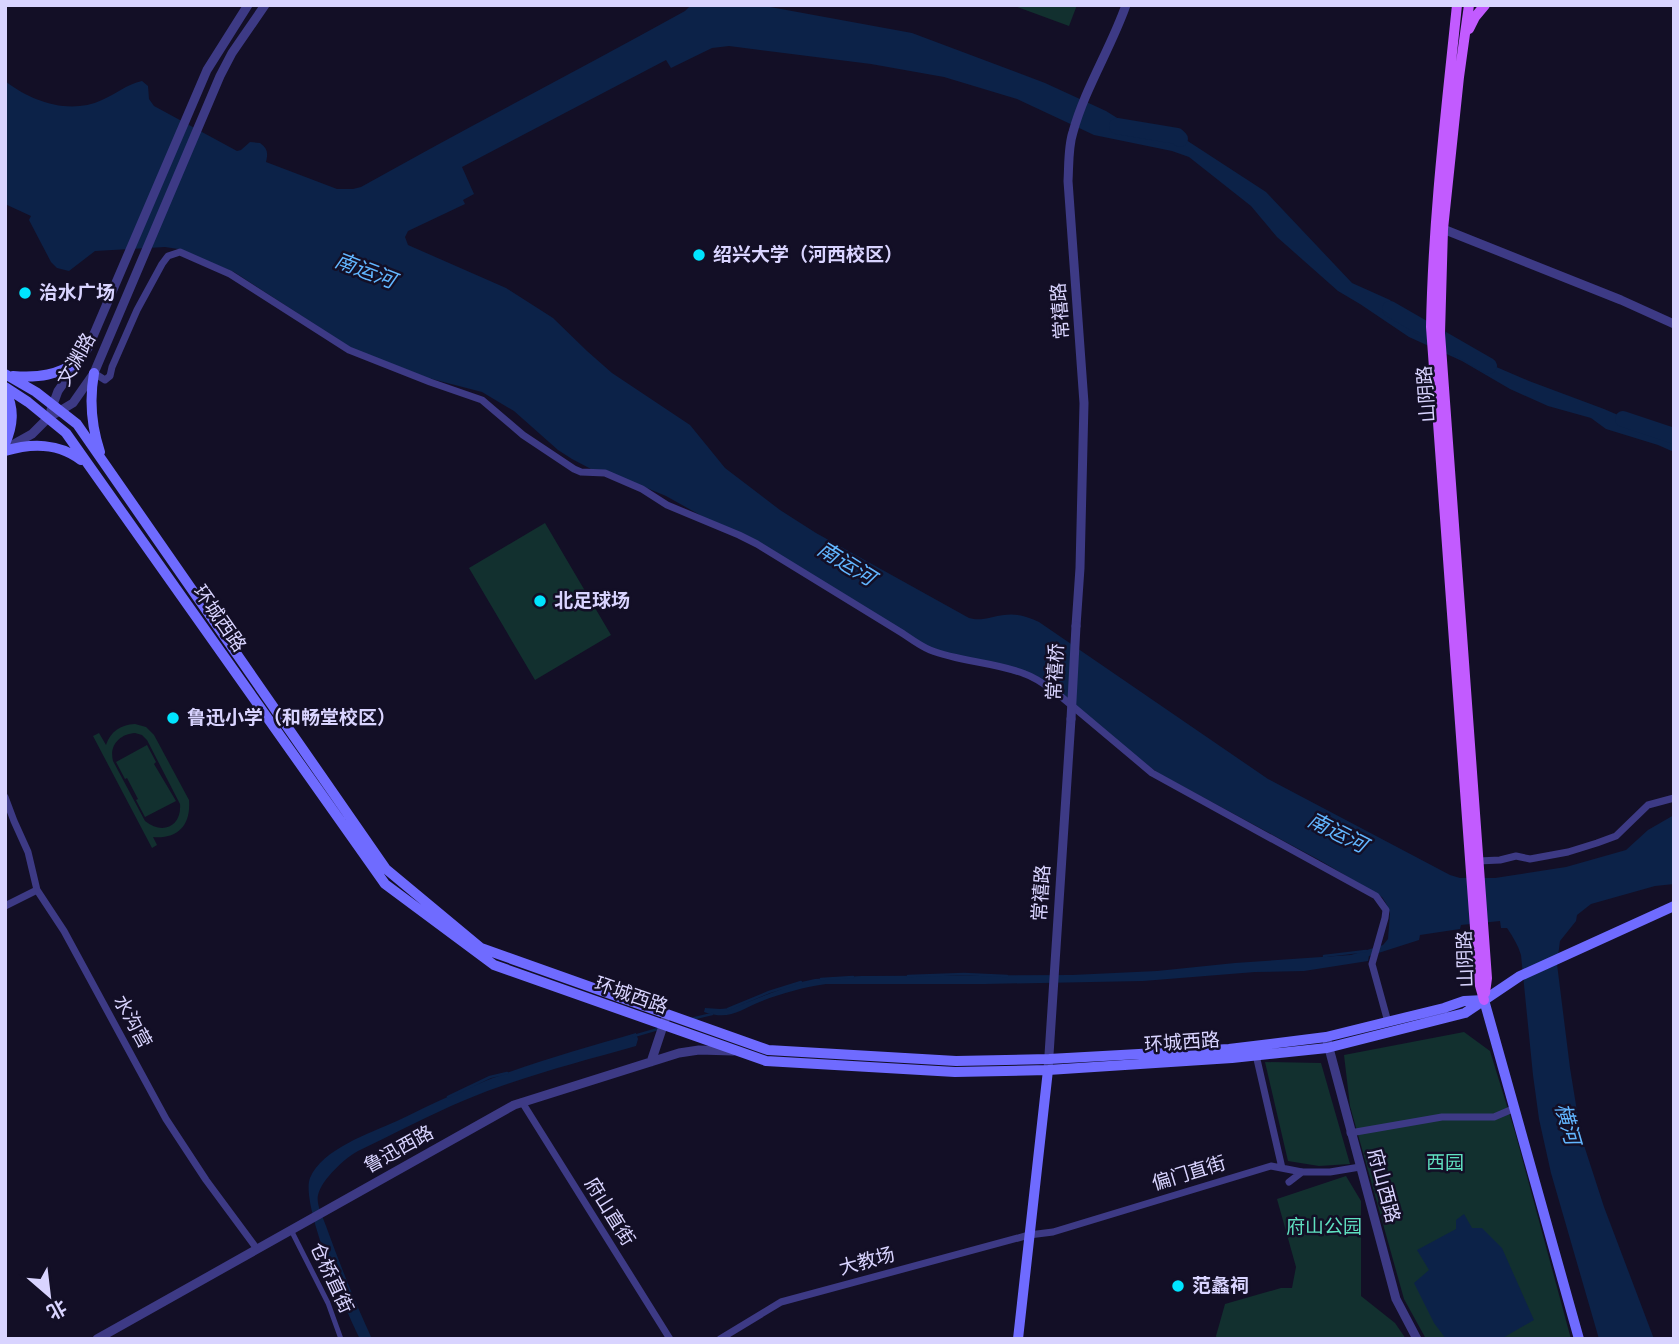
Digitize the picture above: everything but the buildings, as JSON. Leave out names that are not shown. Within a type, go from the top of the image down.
[{"type":"main road","points":[[1449,5],[1459,38]]},
{"type":"main road","name":"山阴路","points":[[1457,5],[1459,38],[1436,337],[1478,861],[1475,877]]},
{"type":"main road","name":"山阴路","points":[[1469,5],[1459,38],[1437,189],[1432,278],[1475,877],[1487,978],[1484,1000]]},
{"type":"main road","points":[[1459,38],[1485,5]]},
{"type":"main road","points":[[7,375],[46,375],[62,371],[79,362]]},
{"type":"main road","points":[[94,373],[91,414],[94,432],[107,468]]},
{"type":"main road","name":"环城西路","points":[[7,375],[36,392],[77,424],[386,869],[481,948],[650,1009],[686,1033],[765,1061],[955,1072],[1326,1043],[1464,1001],[1484,1000]]},
{"type":"main road","points":[[5,389],[13,410],[5,444]]},
{"type":"main road","name":"环城西路","points":[[5,389],[29,402],[66,433],[385,884],[494,965],[649,1021],[665,1020],[702,1028],[768,1050],[956,1061],[1049,1064],[1256,1055],[1465,1013],[1484,1000]]},
{"type":"main road","points":[[5,450],[27,446],[56,447],[71,452],[96,475]]},
{"type":"main road","points":[[1579,1339],[1484,1000],[1520,976],[1674,906]]},
{"type":"main road","points":[[1018,1339],[1049,1064]]},
{"type":"street","name":"文渊路","points":[[57,408],[58,391],[88,348],[208,70],[248,5]]},
{"type":"street","name":"常禧路","points":[[1076,626],[1084,403],[1068,181],[1072,133],[1126,5]]},
{"type":"street","name":"文渊路","points":[[5,450],[32,433],[57,408],[73,403],[94,373],[220,76],[263,6]]},
{"type":"street","points":[[1443,229],[1674,324]]},
{"type":"street","points":[[94,373],[106,380],[110,376],[137,310],[162,264],[168,256],[180,253],[230,274],[349,350],[482,400],[523,435],[574,469],[605,473],[642,489],[667,505],[757,544],[921,646],[1027,674],[1058,694],[1152,773],[1376,896],[1385,910],[1385,918],[1372,964],[1388,1022]]},
{"type":"street","name":"常禧桥","points":[[1071,719],[1076,626]]},
{"type":"street","name":"常禧路","points":[[1049,1064],[1071,719]]},
{"type":"street","name":"水沟营","points":[[5,797],[28,852],[37,890],[64,931],[166,1119],[206,1180],[257,1249]]},
{"type":"street","points":[[1478,861],[1516,856],[1530,859],[1597,843],[1616,836],[1648,805],[1674,798]]},
{"type":"street","points":[[5,906],[37,890]]},
{"type":"street","points":[[652,1062],[665,1020]]},
{"type":"street","name":"府山西路","points":[[1326,1043],[1396,1299],[1418,1339]]},
{"type":"street","name":"鲁迅西路","points":[[97,1339],[522,1102],[679,1053],[699,1050],[738,1052]]},
{"type":"street","points":[[1256,1055],[1282,1168]]},
{"type":"street","name":"府山直街","points":[[522,1102],[670,1339]]},
{"type":"street","points":[[1350,1133],[1442,1117],[1494,1117],[1515,1108]]},
{"type":"street","name":"偏门直街","points":[[1030,1235],[1053,1232],[1271,1166],[1302,1172],[1360,1167]]},
{"type":"street","points":[[1289,1182],[1302,1172]]},
{"type":"street","name":"仓桥直街","points":[[291,1230],[328,1303],[341,1339]]},
{"type":"street","name":"大教场","points":[[720,1339],[781,1302],[1030,1235]]},
{"type":"green space","points":[[1012,5],[1077,5],[1069,26]]},
{"type":"green space","name":"北足球场","points":[[545,523],[611,635],[535,680],[469,568]]},
{"type":"green space","points":[[130,725],[146,727],[154,735],[189,800],[188,817],[181,829],[169,836],[153,837],[157,845],[152,848],[93,736],[99,733],[106,745],[113,732]],"holes":[[[135,733],[142,735],[180,804],[178,818],[164,828],[145,821],[113,761],[114,745],[120,738]]]},
{"type":"green space","points":[[147,745],[156,762],[154,764],[176,801],[145,817],[127,778],[125,779],[116,762]]},
{"type":"green space","name":"西园","points":[[1464,1032],[1490,1051],[1515,1132],[1571,1339],[1426,1339],[1404,1299],[1350,1106],[1344,1055]]},
{"type":"green space","points":[[1265,1062],[1321,1063],[1350,1164],[1319,1166],[1288,1161]]},
{"type":"green space","name":"府山公园","points":[[1346,1176],[1361,1201],[1361,1296],[1395,1323],[1406,1339],[1217,1339],[1225,1304],[1281,1288],[1292,1288],[1296,1267],[1277,1199]]},
{"type":"water","points":[[691,5],[759,5],[912,33],[1045,83],[1106,111],[1138,131],[1180,136],[1266,192],[1352,283],[1390,300],[1410,323],[1487,363],[1674,439],[1674,452],[1606,429],[1591,418],[1548,406],[1510,389],[1462,361],[1409,337],[1338,291],[1277,237],[1251,206],[1189,157],[1094,135],[1017,99],[944,77],[871,64],[729,46],[712,48],[671,68],[666,60],[462,167],[474,194],[463,200],[465,204],[408,231],[405,237],[408,245],[506,288],[553,318],[612,373],[690,425],[725,468],[780,510],[816,533],[969,618],[1013,615],[1039,622],[1268,779],[1450,875],[1460,878],[1495,878],[1566,867],[1626,850],[1648,830],[1674,815],[1674,884],[1655,886],[1591,904],[1577,915],[1576,921],[1560,941],[1557,964],[1581,1136],[1604,1207],[1654,1339],[1599,1339],[1551,1173],[1539,1119],[1521,955],[1507,928],[1501,928],[1500,921],[1461,925],[1460,929],[1420,935],[1419,940],[1369,956],[1368,961],[1304,971],[1143,981],[826,984],[777,995],[728,1015],[704,1012],[705,1008],[732,1008],[797,983],[815,979],[861,976],[1072,975],[1351,955],[1383,945],[1388,939],[1390,913],[1382,897],[1158,773],[1037,680],[937,652],[666,496],[591,469],[572,459],[514,411],[482,392],[428,378],[353,349],[234,272],[178,249],[165,247],[95,251],[69,271],[57,268],[51,262],[29,220],[31,216],[5,204],[5,81],[39,100],[77,106],[102,100],[142,81],[148,86],[149,99],[154,106],[237,151],[250,142],[260,143],[267,151],[266,162],[337,189],[353,189],[685,11]]},
{"type":"water","points":[[636,1033],[636,1046],[528,1077],[425,1118],[358,1151],[324,1182],[318,1195],[320,1211],[372,1339],[360,1339],[326,1258],[312,1210],[310,1178],[316,1168],[348,1143],[463,1090],[537,1063]]},
{"type":"water","points":[[1464,1214],[1472,1228],[1482,1228],[1502,1248],[1534,1320],[1501,1339],[1446,1339],[1434,1323],[1414,1283],[1429,1270],[1417,1250],[1456,1229],[1456,1220]]},
{"type":"waterway","points":[[1117,126],[1177,136],[1180,139]]},
{"type":"waterway","points":[[1390,309],[1489,366]]},
{"type":"waterway","points":[[1623,419],[1674,436]]},
{"type":"waterway","points":[[1324,956],[1366,951]]},
{"type":"waterway","points":[[908,976],[1007,976]]},
{"type":"waterway","points":[[821,979],[853,977]]},
{"type":"waterway","points":[[728,1009],[801,982]]},
{"type":"waterway","points":[[691,1019],[712,1014]]},
{"type":"waterway","points":[[634,1036],[658,1029]]},
{"type":"waterway","points":[[448,1097],[490,1077],[507,1073]]},
{"type":"place","name":"绍兴大学（河西校区）","points":[[699,255]]},
{"type":"place","name":"治水广场","points":[[25,293]]},
{"type":"place","name":"北足球场","points":[[540,601]]},
{"type":"place","name":"鲁迅小学（和畅堂校区）","points":[[173,718]]},
{"type":"place","name":"范蠡祠","points":[[1178,1286]]},
{"type":"water label","name":"南运河","points":[[365,271]]},
{"type":"water label","name":"南运河","points":[[846,564]]},
{"type":"water label","name":"南运河","points":[[1337,833]]},
{"type":"water label","name":"横河","points":[[1567,1124]]}]
